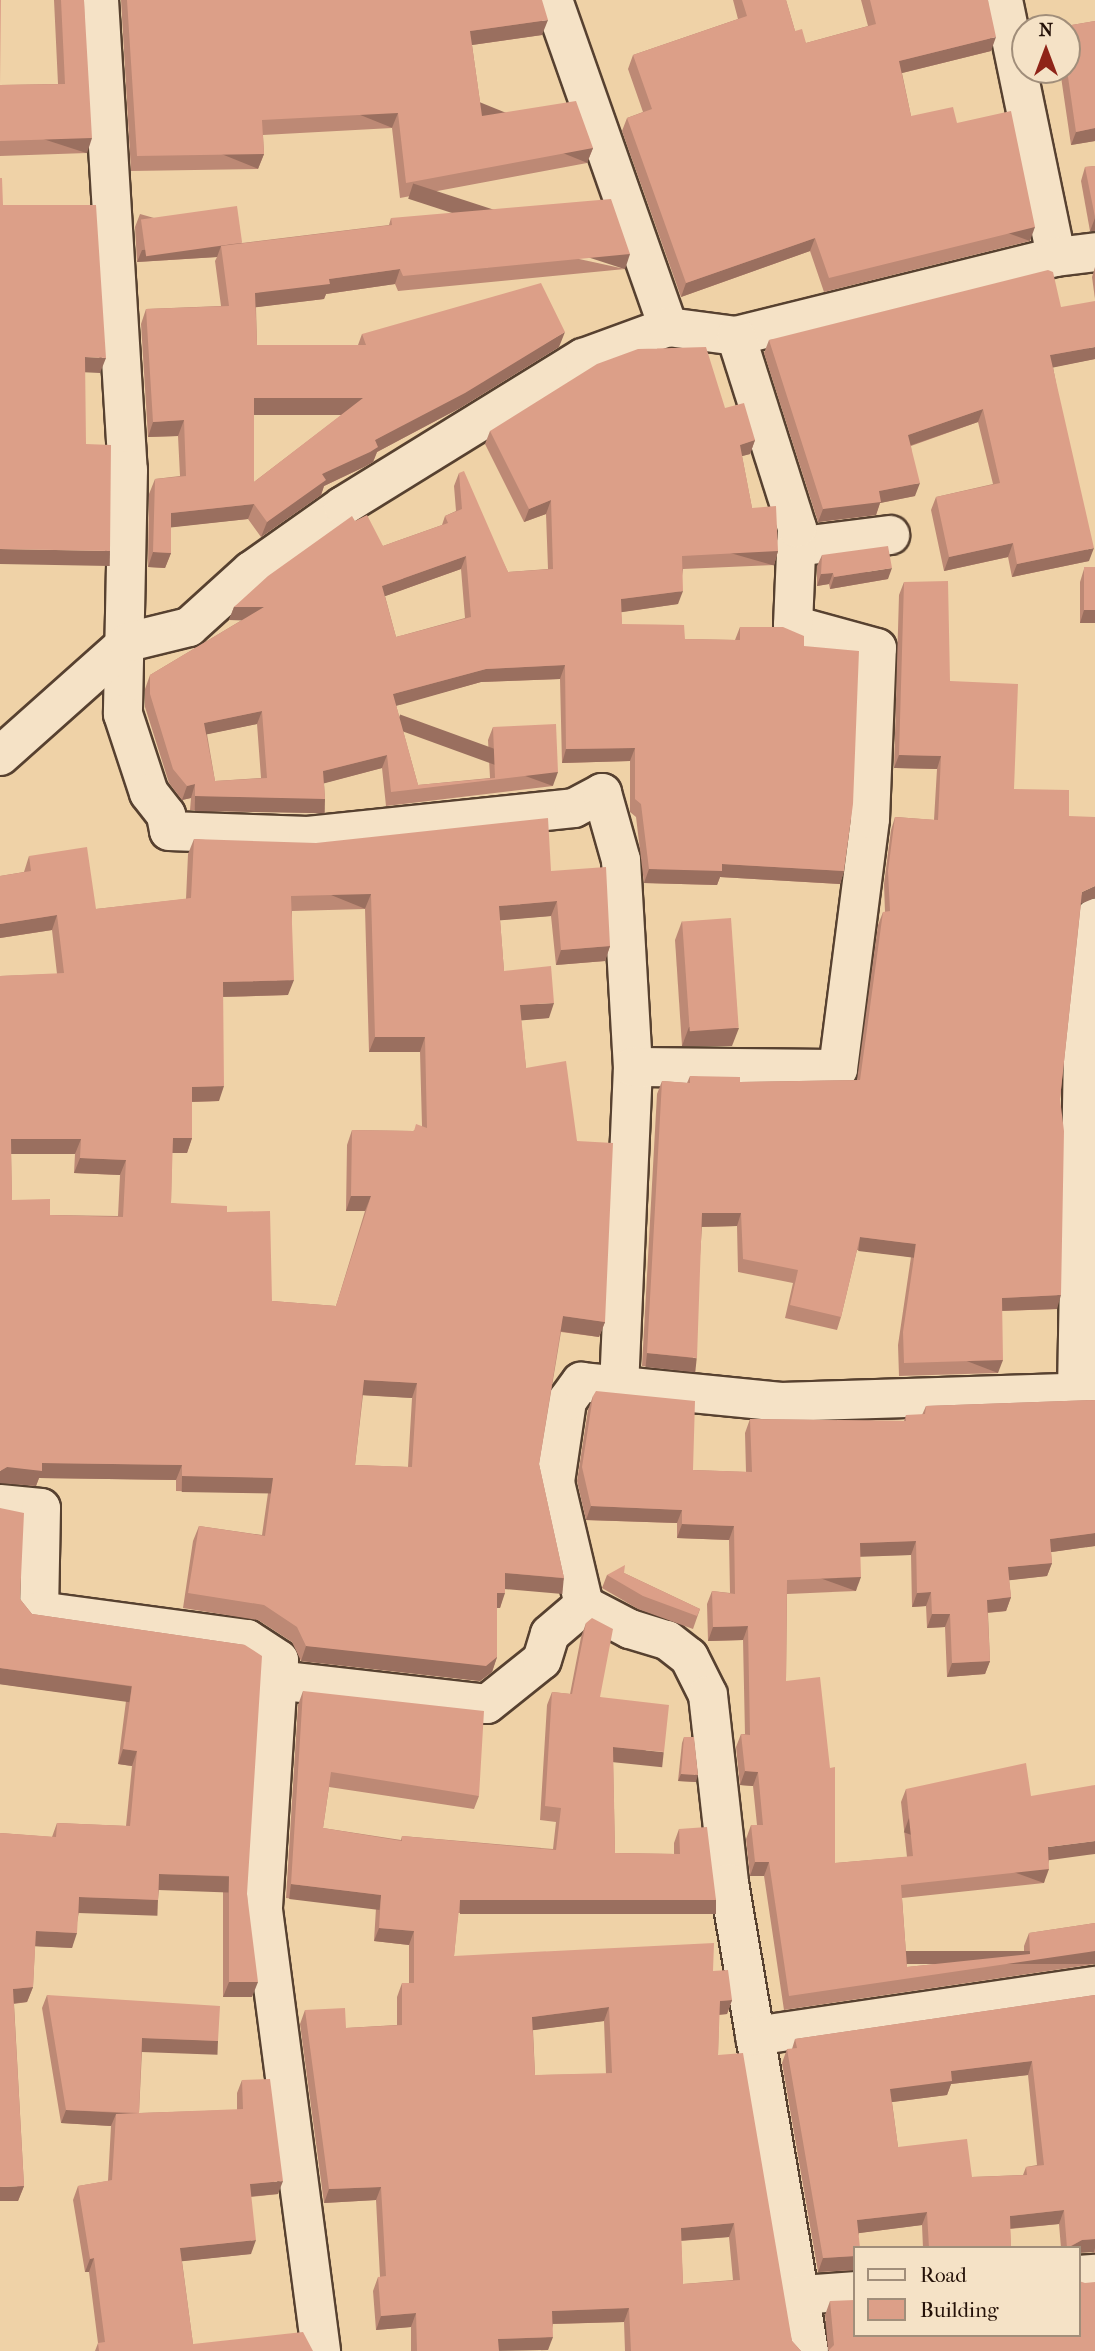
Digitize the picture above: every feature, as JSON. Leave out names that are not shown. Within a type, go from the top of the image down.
[{"type":"street","points":[[99,0],[128,470],[128,642],[123,714],[149,793],[166,816],[169,831],[308,836],[574,808],[602,793],[621,860],[633,1068],[619,1388]]},
{"type":"street","points":[[553,0],[668,327]]},
{"type":"street","points":[[1003,0],[1056,257]]},
{"type":"street","points":[[0,756],[128,642],[190,627],[251,570],[476,421],[583,358],[668,327],[736,336],[1056,257],[1095,252]]},
{"type":"street","points":[[633,1068],[838,1069],[870,819],[877,648],[793,625],[793,513],[736,336]]},
{"type":"street","points":[[795,547],[890,535]]},
{"type":"street","points":[[809,2351],[729,1883],[708,1695],[689,1657],[667,1640],[630,1629],[584,1605],[555,1482],[567,1401],[581,1382],[619,1388],[781,1402],[1086,1393],[1083,1038],[1095,918]]},
{"type":"street","points":[[0,1504],[41,1508],[39,1611],[247,1639],[279,1660],[263,1910],[321,2351]]},
{"type":"street","points":[[276,1680],[488,1703],[542,1660],[550,1634],[584,1605]]},
{"type":"street","points":[[755,2036],[1095,1986]]},
{"type":"street","points":[[801,2295],[853,2291]]},
{"type":"building","points":[[0,0],[1,0],[0,85]]},
{"type":"building","points":[[61,0],[84,0],[92,138],[0,141],[0,85],[65,84]]},
{"type":"building","points":[[127,0],[542,0],[548,20],[470,31],[482,116],[576,101],[593,148],[406,183],[398,113],[262,120],[264,154],[137,156]]},
{"type":"building","points":[[742,0],[786,0],[795,31],[802,29],[806,43],[876,24],[870,0],[988,0],[996,37],[899,61],[911,116],[953,107],[957,123],[1011,111],[1035,227],[829,278],[815,238],[686,283],[627,118],[652,109],[633,55],[747,16]]},
{"type":"building","points":[[1095,21],[1095,128],[1076,132],[1069,84],[1081,84],[1081,23]]},
{"type":"building","points":[[1095,166],[1095,217],[1085,167]]},
{"type":"building","points":[[0,178],[3,205],[96,205],[106,358],[85,357],[86,444],[111,445],[110,551],[0,549]]},
{"type":"building","points":[[611,199],[630,254],[403,276],[400,269],[329,279],[330,284],[255,293],[257,345],[366,345],[362,334],[541,283],[565,332],[465,393],[375,440],[378,447],[322,474],[326,480],[267,522],[254,504],[171,513],[171,553],[153,552],[155,479],[186,476],[184,420],[153,422],[146,309],[229,306],[221,246],[392,225],[391,218]],"holes":[[[254,398],[363,398],[254,482]]]},
{"type":"building","points":[[237,206],[242,243],[146,256],[141,219]]},
{"type":"building","points":[[1048,270],[1053,272],[1061,307],[1095,301],[1095,347],[1050,355],[1094,548],[1017,564],[1013,543],[949,557],[936,497],[1000,483],[983,409],[908,435],[920,483],[879,491],[881,502],[823,509],[769,340]]},
{"type":"building","points":[[706,347],[725,408],[744,403],[755,440],[740,445],[752,508],[776,506],[778,551],[682,556],[683,591],[621,599],[622,624],[684,625],[685,639],[740,640],[740,627],[783,627],[804,636],[804,646],[859,651],[853,804],[844,871],[722,864],[722,871],[649,869],[641,804],[635,799],[635,748],[566,749],[565,665],[486,669],[393,694],[418,785],[495,778],[493,727],[556,724],[558,772],[391,792],[387,755],[323,771],[325,799],[195,796],[195,784],[187,786],[173,769],[150,694],[150,675],[264,607],[234,607],[268,576],[352,516],[355,521],[367,515],[383,546],[448,523],[445,516],[462,509],[459,473],[464,471],[508,572],[553,569],[551,500],[529,509],[490,431],[597,364],[638,349]],"holes":[[[466,556],[471,617],[396,637],[382,586]],[[262,711],[267,778],[215,781],[204,723]]]},
{"type":"building","points":[[888,546],[892,568],[834,577],[833,573],[821,574],[822,555]]},
{"type":"building","points":[[1084,567],[1095,567],[1095,610],[1084,610]]},
{"type":"building","points":[[948,581],[950,681],[1018,684],[1014,789],[1069,790],[1069,816],[1095,817],[1095,886],[1082,892],[1060,1099],[1064,1131],[1061,1295],[1002,1298],[1003,1360],[904,1363],[903,1332],[916,1244],[860,1237],[841,1317],[790,1305],[798,1270],[743,1259],[741,1213],[702,1213],[697,1358],[647,1353],[662,1081],[690,1083],[690,1076],[740,1077],[740,1082],[860,1080],[883,912],[890,911],[888,871],[895,817],[938,820],[941,756],[899,755],[904,582]]},
{"type":"building","points":[[548,818],[551,871],[606,867],[610,946],[561,950],[557,901],[499,906],[504,971],[551,966],[554,1003],[520,1005],[526,1068],[566,1061],[577,1141],[613,1143],[605,1322],[563,1316],[539,1464],[564,1578],[505,1573],[505,1593],[497,1593],[497,1657],[486,1666],[306,1646],[297,1627],[264,1605],[188,1593],[199,1526],[265,1536],[273,1478],[182,1476],[182,1465],[42,1463],[42,1471],[7,1467],[0,1471],[0,976],[64,973],[57,915],[0,924],[0,876],[31,871],[29,856],[87,847],[96,909],[191,898],[194,839],[316,843]],"holes":[[[371,894],[375,1037],[425,1037],[427,1128],[416,1124],[414,1131],[352,1130],[351,1196],[371,1196],[336,1306],[272,1301],[270,1211],[227,1212],[227,1206],[171,1203],[173,1138],[192,1138],[192,1087],[224,1086],[223,982],[294,980],[291,896]],[[11,1139],[81,1139],[80,1158],[126,1160],[123,1217],[50,1215],[50,1199],[12,1200]],[[364,1380],[417,1383],[412,1467],[355,1465]]]},
{"type":"building","points":[[731,918],[739,1028],[690,1031],[682,921]]},
{"type":"building","points":[[596,1391],[695,1401],[693,1470],[752,1472],[750,1419],[906,1421],[906,1415],[925,1414],[926,1406],[1095,1400],[1095,1533],[1050,1539],[1052,1563],[1008,1567],[1011,1597],[987,1600],[990,1661],[952,1663],[950,1614],[932,1614],[931,1592],[917,1593],[916,1541],[860,1543],[861,1577],[787,1580],[786,1681],[820,1677],[830,1768],[835,1767],[835,1863],[913,1856],[906,1789],[1026,1763],[1031,1796],[1095,1785],[1095,1841],[1048,1847],[1049,1869],[901,1885],[907,1967],[1030,1954],[1029,1933],[1095,1923],[1095,1951],[789,1996],[769,1862],[755,1862],[751,1825],[763,1825],[758,1772],[745,1771],[741,1734],[750,1735],[748,1626],[713,1627],[712,1591],[735,1594],[734,1526],[682,1524],[682,1510],[591,1506],[582,1467]]},
{"type":"building","points":[[0,1508],[24,1513],[20,1599],[32,1614],[245,1645],[262,1656],[247,1894],[258,1982],[229,1982],[229,1876],[159,1874],[158,1900],[79,1897],[77,1933],[36,1931],[33,1987],[13,1989],[24,2186],[0,2187],[0,1833],[56,1837],[57,1823],[130,1826],[137,1751],[123,1749],[132,1686],[0,1668]]},
{"type":"building","points":[[625,1565],[624,1573],[700,1609],[697,1616],[643,1596],[607,1575]]},
{"type":"building","points":[[592,1618],[613,1629],[600,1697],[669,1705],[664,1752],[613,1747],[615,1853],[680,1854],[679,1829],[707,1827],[716,1900],[460,1900],[454,1956],[714,1943],[713,1971],[728,1970],[732,2000],[720,2001],[718,2055],[743,2053],[792,2341],[801,2351],[631,2351],[629,2308],[552,2311],[553,2337],[498,2339],[499,2351],[417,2351],[416,2313],[381,2316],[378,2277],[386,2276],[381,2187],[329,2189],[305,2010],[345,2008],[346,2028],[402,2025],[402,1983],[414,1983],[414,1931],[379,1928],[381,1895],[291,1884],[303,1691],[484,1711],[479,1796],[331,1772],[323,1828],[402,1841],[402,1836],[556,1850],[561,1808],[545,1806],[552,1692],[572,1694],[586,1623]],"holes":[[[609,2007],[612,2073],[535,2075],[532,2017]],[[734,2223],[740,2280],[683,2284],[681,2228]]]},
{"type":"building","points":[[684,1737],[694,1737],[698,1775],[681,1774]]},
{"type":"building","points":[[47,1995],[220,2006],[218,2041],[142,2038],[139,2113],[66,2110]]},
{"type":"building","points":[[1095,1995],[1095,2239],[1082,2240],[1067,2246],[1064,2210],[1010,2216],[1011,2246],[929,2246],[927,2212],[857,2220],[860,2246],[853,2246],[853,2256],[823,2258],[787,2049],[797,2048],[795,2039]],"holes":[[[1032,2061],[1044,2165],[1026,2167],[1027,2175],[972,2177],[967,2139],[898,2147],[890,2089],[952,2081],[951,2071]]]},
{"type":"building","points":[[270,2079],[283,2181],[250,2184],[256,2240],[180,2248],[193,2344],[303,2332],[313,2351],[99,2351],[98,2343],[105,2342],[94,2258],[90,2259],[78,2186],[112,2180],[116,2114],[243,2109],[242,2080]]},
{"type":"building","points":[[1081,2282],[1095,2282],[1095,2351],[828,2351],[834,2345],[830,2301],[853,2300],[853,2337],[1081,2337]]}]
